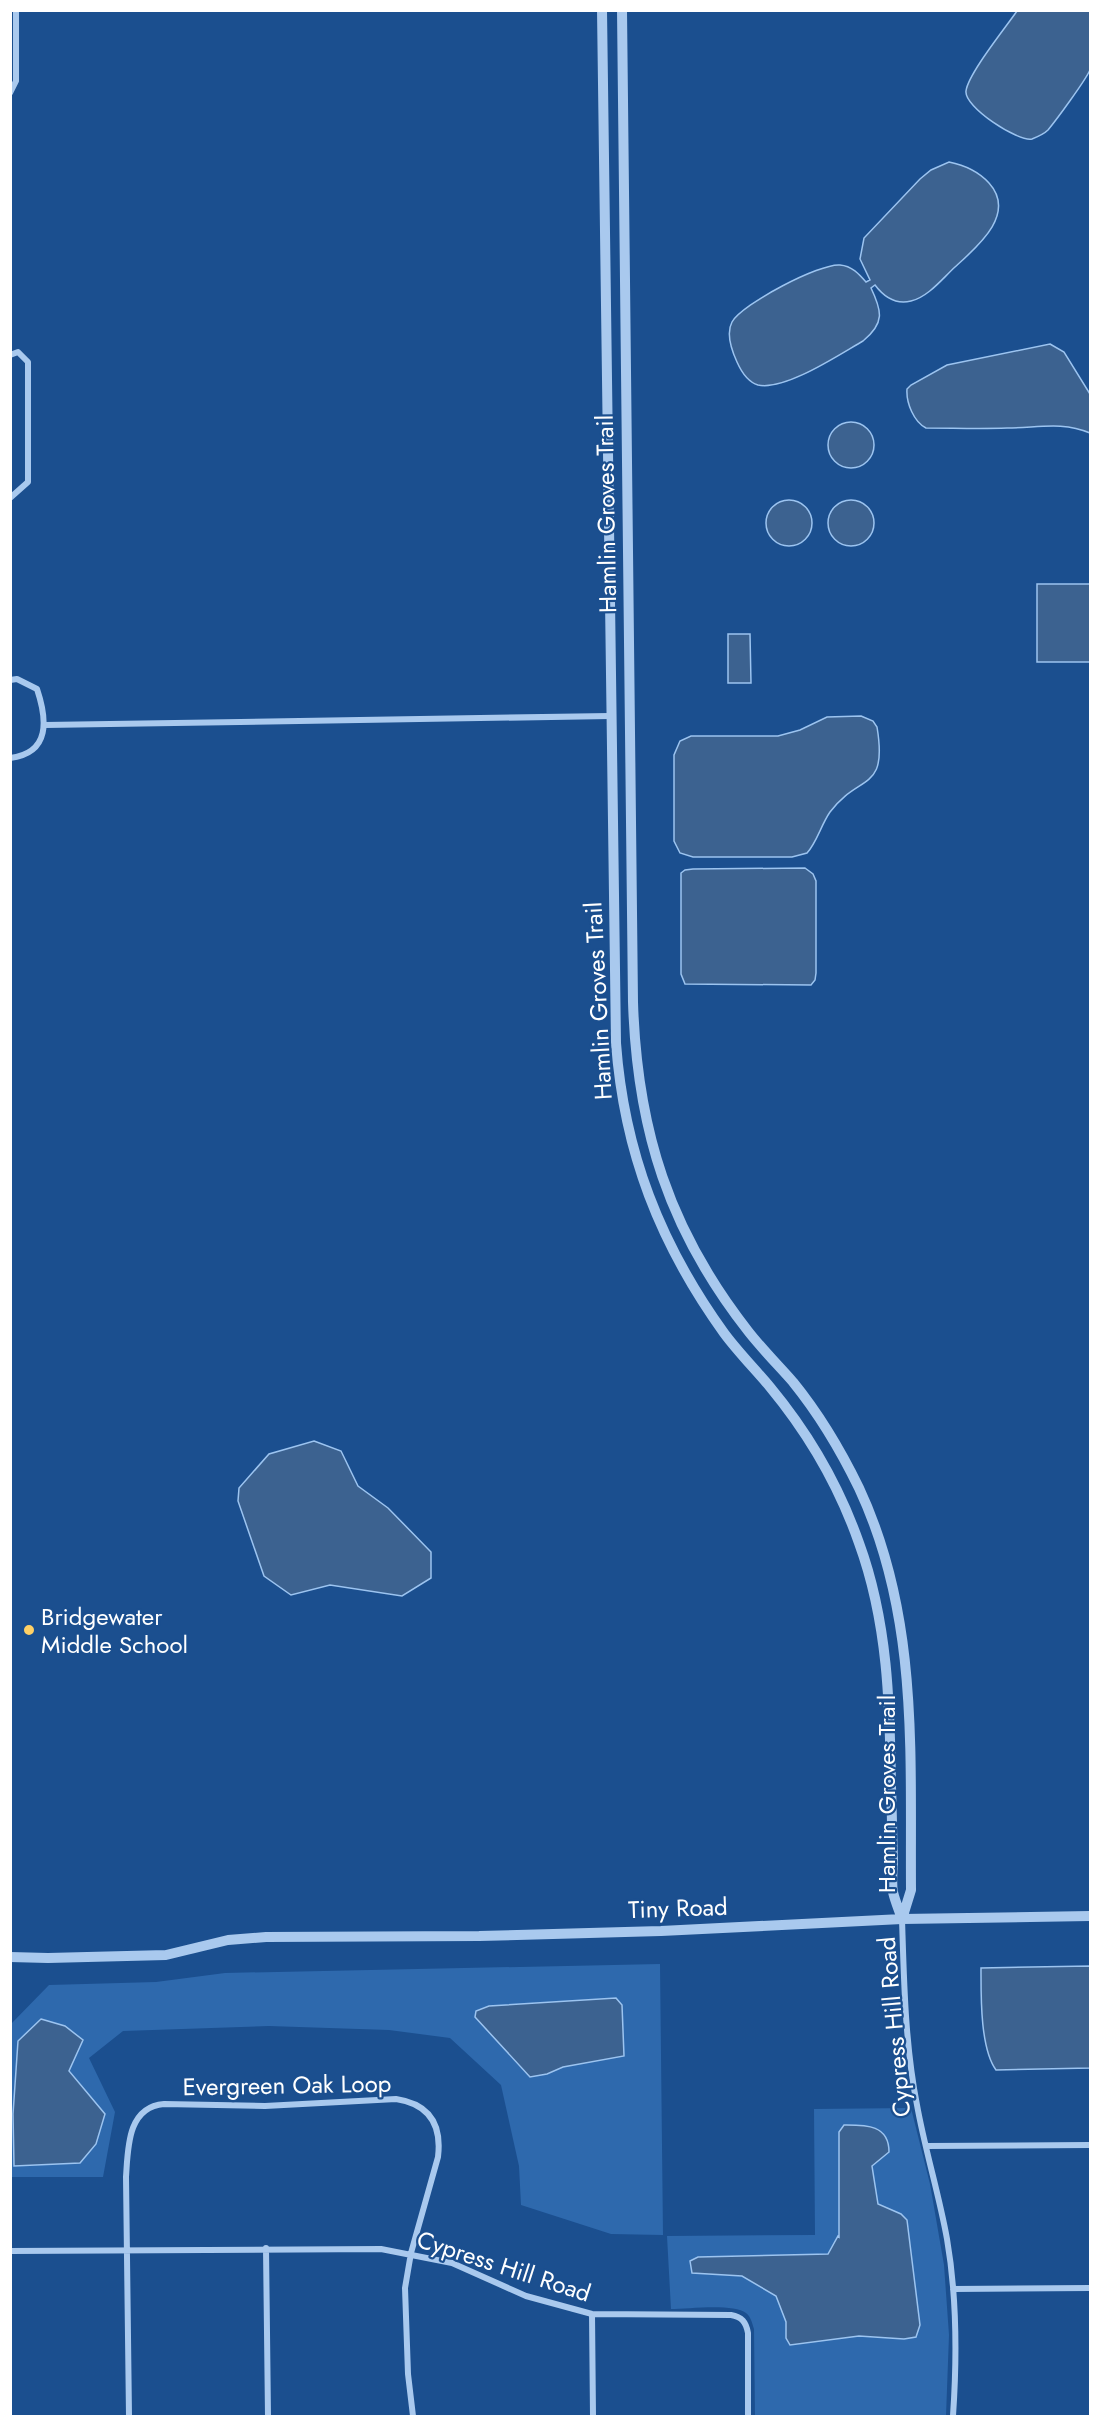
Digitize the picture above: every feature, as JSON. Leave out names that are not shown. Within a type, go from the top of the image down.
[{"type":"street","points":[[10,93],[16,81],[16,10]]},
{"type":"street","name":"Hamlin Groves Trail","points":[[602,10],[610,716],[616,1042],[621,1094],[633,1148],[648,1195],[666,1239],[693,1288],[726,1335],[770,1387],[813,1447],[838,1492],[860,1544],[877,1606],[885,1652],[890,1705],[893,1891],[902,1919]]},
{"type":"street","name":"Hamlin Groves Trail","points":[[622,10],[634,1041],[638,1079],[652,1145],[665,1187],[686,1234],[707,1274],[733,1311],[817,1414],[859,1488],[881,1543],[900,1618],[909,1688],[911,1890],[902,1919]]},
{"type":"street","points":[[603,103],[623,103]]},
{"type":"street","points":[[10,355],[18,352],[28,362],[28,482],[10,498]]},
{"type":"street","points":[[10,680],[17,679],[37,689],[45,724],[39,745],[24,756],[10,758]]},
{"type":"street","points":[[45,724],[630,715]]},
{"type":"street","points":[[616,1042],[634,1041]]},
{"type":"street","name":"Tiny Road","points":[[10,1957],[166,1955],[228,1940],[266,1937],[479,1936],[661,1931],[902,1919],[1090,1916]]},
{"type":"street","name":"Cypress Hill Road","points":[[902,1919],[909,2052],[917,2105],[947,2242],[953,2289],[956,2345],[953,2416]]},
{"type":"street","name":"Evergreen Oak Loop","points":[[129,2416],[128,2154],[133,2125],[145,2110],[154,2105],[164,2104],[265,2106],[396,2099],[418,2106],[435,2123],[439,2134],[438,2157],[411,2253],[405,2288],[412,2416]]},
{"type":"street","points":[[926,2146],[1090,2145]]},
{"type":"street","points":[[266,2248],[268,2416]]},
{"type":"street","name":"Cypress Hill Road","points":[[10,2251],[359,2248],[411,2253],[452,2263],[526,2296],[592,2314],[731,2315],[740,2317],[746,2323],[748,2332],[748,2416]]},
{"type":"street","points":[[953,2289],[1090,2288]]},
{"type":"street","points":[[592,2314],[593,2416]]},
{"type":"shaded area","points":[[1017,11],[1090,11],[1092,50],[1090,70],[1048,130],[1032,139],[1004,129],[982,114],[968,98],[966,91],[980,62]]},
{"type":"shaded area","points":[[949,162],[976,172],[989,183],[996,195],[999,206],[996,218],[991,229],[974,250],[934,287],[917,299],[905,302],[895,301],[882,293],[875,285],[871,288],[879,310],[875,328],[863,341],[827,362],[783,382],[758,385],[748,379],[733,353],[730,342],[730,326],[739,314],[782,286],[830,266],[848,267],[866,282],[870,280],[860,259],[864,238],[920,179],[931,170]]},
{"type":"shaded area","points":[[1050,344],[1064,352],[1090,394],[1090,433],[1059,426],[926,428],[912,412],[907,389],[947,365]]},
{"type":"shaded area","points":[[851,422],[867,429],[874,445],[867,461],[851,468],[835,461],[828,445],[835,429]]},
{"type":"shaded area","points":[[789,500],[805,507],[812,523],[805,539],[789,546],[773,539],[766,523],[773,507]]},
{"type":"shaded area","points":[[851,500],[867,507],[874,523],[867,539],[851,546],[835,539],[828,523],[835,507]]},
{"type":"shaded area","points":[[1037,584],[1090,584],[1090,662],[1037,662]]},
{"type":"shaded area","points":[[728,634],[750,634],[751,683],[728,683]]},
{"type":"shaded area","points":[[861,716],[873,721],[877,727],[879,748],[875,773],[841,800],[830,812],[807,853],[792,857],[693,857],[680,853],[674,841],[674,755],[680,741],[691,736],[778,736],[800,730],[827,717]]},
{"type":"shaded area","points":[[805,868],[813,874],[816,881],[816,973],[811,985],[685,984],[681,974],[681,873],[693,869]]},
{"type":"shaded area","points":[[314,1441],[341,1451],[358,1486],[388,1508],[431,1552],[431,1578],[402,1596],[330,1585],[291,1595],[264,1576],[238,1501],[239,1488],[269,1454]]},
{"type":"shaded area","points":[[660,1964],[663,2235],[611,2234],[521,2205],[519,2166],[501,2085],[450,2038],[389,2030],[269,2026],[123,2031],[89,2058],[115,2112],[103,2177],[11,2177],[11,2024],[49,1985],[156,1982],[225,1973]]},
{"type":"shaded area","points":[[1090,1966],[1090,2068],[996,2070],[984,2035],[981,1968]]},
{"type":"shaded area","points":[[616,1998],[622,2005],[624,2056],[563,2067],[547,2074],[530,2077],[475,2017],[476,2011],[489,2006]]},
{"type":"shaded area","points":[[41,2019],[65,2026],[83,2040],[69,2071],[105,2114],[96,2144],[80,2163],[14,2166],[13,2114],[18,2041]]},
{"type":"shaded area","points":[[911,2108],[930,2184],[944,2265],[949,2335],[946,2416],[755,2416],[754,2329],[750,2318],[746,2313],[731,2308],[671,2309],[667,2236],[815,2235],[814,2109]]},
{"type":"shaded area","points":[[844,2125],[874,2128],[885,2136],[888,2143],[889,2152],[872,2166],[878,2204],[901,2214],[907,2220],[920,2325],[916,2337],[904,2339],[859,2336],[790,2345],[786,2338],[786,2322],[776,2296],[742,2276],[692,2273],[690,2261],[698,2257],[828,2254],[839,2237],[839,2132]]},
{"type":"place","name":"Bridgewater Middle School","points":[[29,1630]]}]
